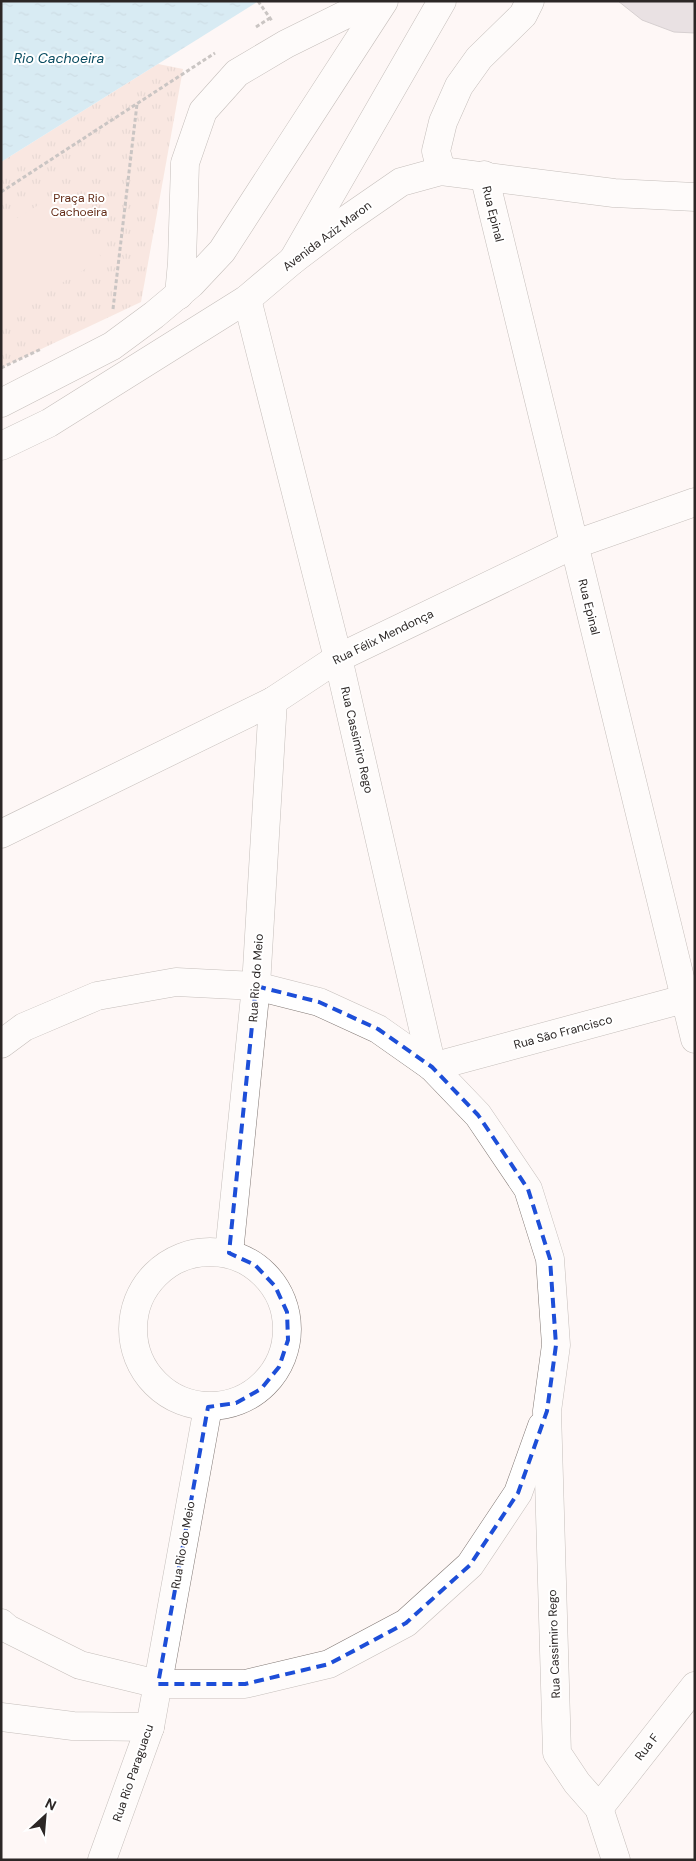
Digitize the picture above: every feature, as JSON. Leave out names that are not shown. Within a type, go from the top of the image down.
[{"type":"street","points":[[178,295],[182,262],[185,163],[203,111],[237,73],[286,44],[373,1]]},
{"type":"street","points":[[1,403],[112,346],[192,284],[222,251],[384,1]]},
{"type":"street","points":[[293,260],[442,1]]},
{"type":"street","points":[[441,171],[436,151],[444,122],[459,86],[478,58],[523,15],[530,1]]},
{"type":"street","name":"Avenida Aziz Maron","points":[[1,446],[49,423],[247,299],[293,260],[401,182],[441,171],[614,193],[695,196]]},
{"type":"street","name":"Rua Epinal","points":[[484,176],[574,545],[690,997],[695,1039]]},
{"type":"street","name":"Rua Cassimiro Rego","points":[[247,299],[338,658],[432,1067]]},
{"type":"street","name":"Rua Félix Mendonça","points":[[1,834],[273,701],[338,658],[574,545],[695,502]]},
{"type":"street","name":"Rua Rio do Meio","points":[[229,1253],[256,986],[273,701]]},
{"type":"street","name":"Rua Cassimiro Rego","points":[[1,1044],[24,1027],[97,996],[176,982],[256,986],[319,1002],[378,1029],[432,1067],[478,1115],[528,1189],[550,1259],[556,1345],[547,1412],[557,1753],[577,1783],[599,1808],[616,1860]]},
{"type":"street","name":"Rua São Francisco","points":[[432,1067],[690,997]]},
{"type":"street","points":[[203,1251],[229,1253],[255,1265],[275,1286],[287,1312],[288,1340],[279,1367],[261,1389],[236,1403],[208,1407],[182,1402],[160,1388],[143,1368],[134,1344],[133,1318],[141,1293],[156,1272],[178,1258],[203,1251]]},
{"type":"street","name":"Rua Rio do Meio","points":[[158,1684],[208,1407]]},
{"type":"street","name":"Rua Cassimiro Rego","points":[[1,1623],[8,1629],[80,1665],[158,1684],[245,1684],[329,1664],[406,1623],[470,1565],[518,1493],[547,1412]]},
{"type":"street","name":"Rua Rio Paraguacu","points":[[102,1860],[150,1727],[158,1684]]},
{"type":"street","name":"Rua F","points":[[599,1808],[695,1686]]},
{"type":"street","points":[[1,1717],[74,1726],[150,1727]]},
{"type":"path","points":[[253,29],[270,18],[258,1]]},
{"type":"path","points":[[1,192],[220,50]]},
{"type":"path","points":[[113,315],[137,104]]},
{"type":"highlighted area","points":[[256,986],[319,1002],[378,1029],[432,1067],[478,1115],[528,1189],[550,1259],[556,1345],[547,1411],[518,1493],[470,1565],[406,1623],[329,1664],[245,1684],[158,1684],[208,1407],[236,1403],[261,1389],[279,1367],[288,1340],[287,1312],[275,1286],[255,1265],[229,1253]]},
{"type":"green space","name":"Praça Rio Cachoeira","points":[[158,64],[183,69],[141,302],[1,368],[1,162]]},
{"type":"green space","points":[[63,190],[102,259],[1,319],[1,228]]},
{"type":"water","name":"Rio Cachoeira","points":[[1,1],[259,1],[1,162]]},
{"type":"building","points":[[618,1],[695,1],[695,33],[674,32],[642,20]]}]
